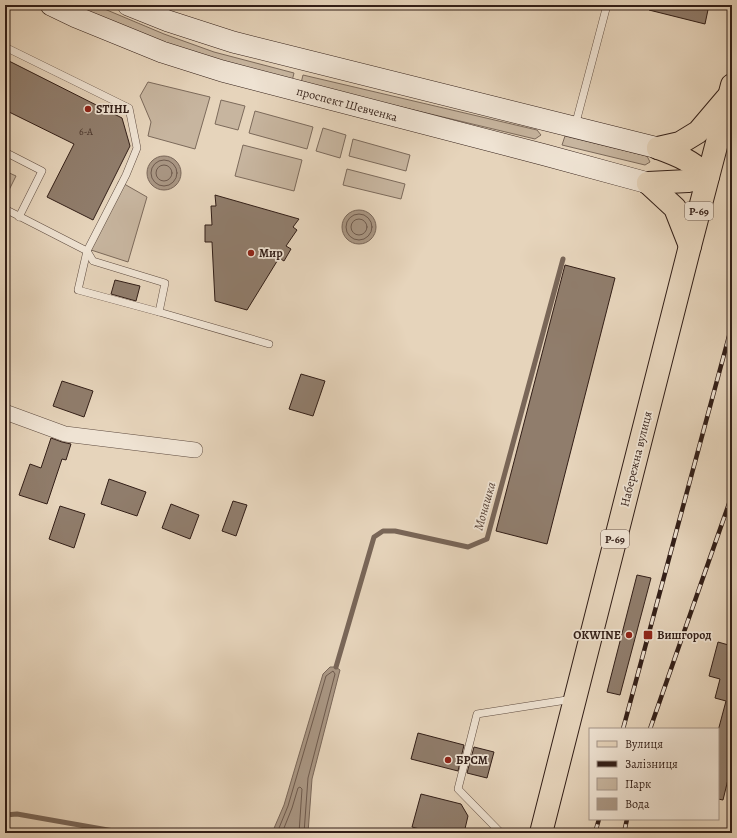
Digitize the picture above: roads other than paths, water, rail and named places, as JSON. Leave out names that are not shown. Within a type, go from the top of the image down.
[{"type":"main road","points":[[658,148],[680,143],[698,132],[731,90]]},
{"type":"main road","name":"Набережна вулиця","points":[[541,833],[731,90]]},
{"type":"main road","points":[[658,148],[692,163],[708,176]]},
{"type":"main road","points":[[648,183],[688,181],[708,176]]},
{"type":"main road","points":[[648,183],[675,208],[690,246]]},
{"type":"street","name":"проспект Шевченка","points":[[51,5],[162,52],[214,69],[648,183]]},
{"type":"street","points":[[128,5],[168,22],[233,42],[658,148]]},
{"type":"street","points":[[545,155],[554,123]]},
{"type":"street","points":[[5,412],[65,434],[196,450]]},
{"type":"lane","points":[[575,128],[607,5]]},
{"type":"lane","points":[[5,47],[129,108],[137,148],[126,174],[87,251],[78,290],[269,344]]},
{"type":"lane","points":[[5,152],[42,172],[19,217]]},
{"type":"lane","points":[[5,209],[87,251],[93,260],[165,283],[159,312]]},
{"type":"lane","points":[[501,833],[458,789],[477,714],[575,698]]},
{"type":"water","points":[[164,156],[176,161],[181,173],[176,185],[164,190],[152,185],[147,173],[152,161]]},
{"type":"water","points":[[359,210],[371,215],[376,227],[371,239],[359,244],[347,239],[342,227],[347,215]]},
{"type":"water","points":[[330,667],[336,667],[340,670],[312,779],[308,833],[272,833],[284,805],[323,674]]},
{"type":"waterway","name":"Монашка","points":[[336,667],[374,537],[383,531],[395,531],[468,547],[487,539],[563,259]]},
{"type":"waterway","points":[[5,815],[17,814],[125,833]]},
{"type":"railway","points":[[623,728],[732,325]]},
{"type":"railway","points":[[650,728],[732,495]]},
{"type":"railway","points":[[595,833],[599,820]]},
{"type":"railway","points":[[624,833],[627,820]]},
{"type":"place","name":"STIHL","points":[[88,109]]},
{"type":"place","name":"Мир","points":[[251,253]]},
{"type":"place","name":"OKWINE","points":[[629,635]]},
{"type":"place","name":"Вишгород","points":[[648,635]]},
{"type":"place","name":"БРСМ","points":[[448,760]]}]
